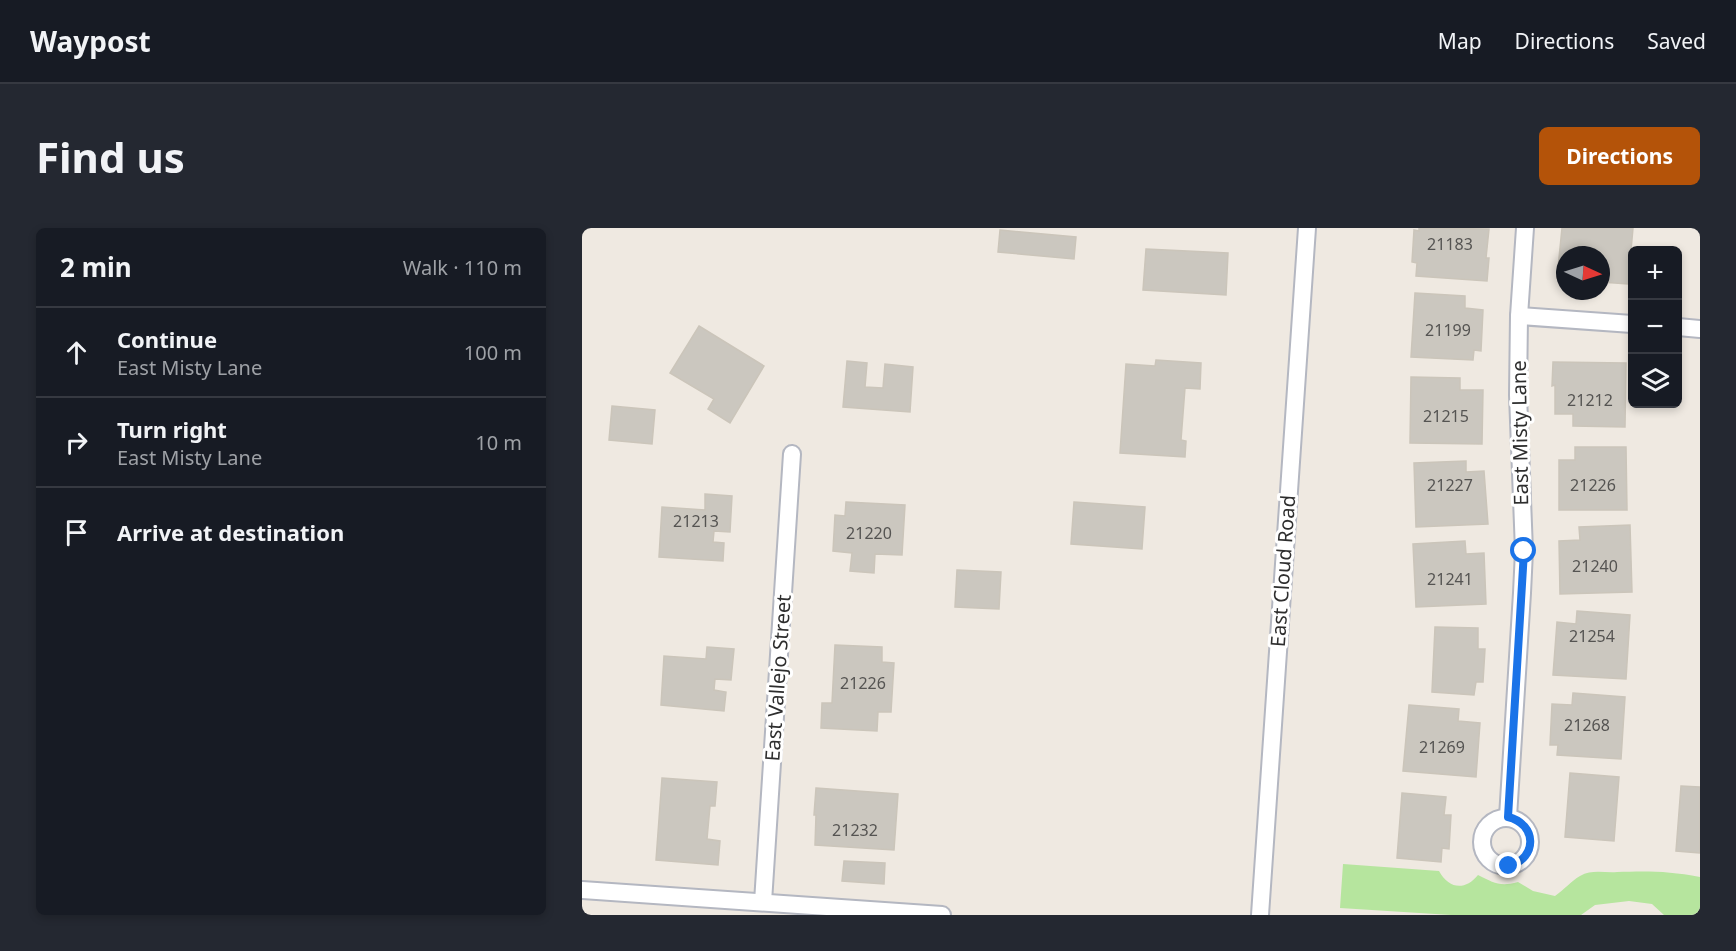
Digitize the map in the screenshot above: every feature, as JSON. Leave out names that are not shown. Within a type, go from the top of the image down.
[{"type":"street","name":"East Cloud Road","points":[[1260,915],[1307,228]]},
{"type":"street","name":"East Misty Lane","points":[[1508,817],[1524,551],[1518,440],[1519,316],[1525,228]]},
{"type":"street","points":[[1519,316],[1628,324]]},
{"type":"street","points":[[1682,327],[1700,329]]},
{"type":"street","name":"East Vallejo Street","points":[[763,902],[792,454]]},
{"type":"street","points":[[582,890],[942,915]]},
{"type":"green space","points":[[1343,864],[1439,871],[1447,881],[1457,886],[1468,884],[1478,875],[1497,883],[1518,882],[1533,891],[1555,896],[1577,878],[1589,873],[1649,872],[1689,875],[1700,877],[1700,915],[1664,915],[1652,904],[1629,901],[1595,905],[1581,915],[1451,915],[1340,908]]},
{"type":"building","points":[[1419,228],[1489,229],[1486,258],[1489,258],[1487,281],[1416,276],[1417,263],[1412,262],[1414,230],[1419,231]]},
{"type":"building","points":[[1562,228],[1633,228],[1631,246],[1628,246],[1628,284],[1610,283],[1610,246],[1560,246]]},
{"type":"building","points":[[1000,230],[1076,237],[1074,259],[998,252]]},
{"type":"building","points":[[1146,249],[1228,253],[1226,295],[1143,290]]},
{"type":"building","points":[[1415,293],[1465,296],[1465,308],[1483,310],[1481,351],[1474,350],[1473,360],[1411,357]]},
{"type":"building","points":[[699,326],[764,366],[730,423],[708,409],[714,399],[670,373]]},
{"type":"building","points":[[1156,360],[1201,363],[1200,389],[1185,388],[1181,440],[1186,441],[1185,457],[1120,453],[1126,364],[1155,366]]},
{"type":"building","points":[[847,361],[867,363],[865,387],[883,388],[885,364],[913,367],[910,412],[843,407]]},
{"type":"building","points":[[1553,362],[1626,363],[1625,427],[1573,426],[1573,414],[1555,414],[1555,385],[1552,386]]},
{"type":"building","points":[[1411,377],[1460,378],[1460,390],[1483,390],[1482,444],[1410,443]]},
{"type":"building","points":[[612,406],[655,410],[652,444],[609,440]]},
{"type":"building","points":[[1575,447],[1626,447],[1627,510],[1559,510],[1559,460],[1575,460]]},
{"type":"building","points":[[1466,461],[1466,472],[1484,471],[1488,524],[1416,527],[1414,463]]},
{"type":"building","points":[[705,494],[732,496],[730,532],[714,531],[713,542],[724,543],[723,561],[659,557],[662,507],[705,510]]},
{"type":"building","points":[[846,502],[905,505],[902,555],[875,554],[874,573],[850,571],[852,553],[833,551],[835,515],[845,516]]},
{"type":"building","points":[[1074,502],[1145,507],[1142,549],[1071,544]]},
{"type":"building","points":[[1630,525],[1632,592],[1560,594],[1559,541],[1580,540],[1579,527]]},
{"type":"building","points":[[1465,541],[1466,554],[1484,553],[1486,604],[1416,607],[1413,544]]},
{"type":"building","points":[[957,570],[1001,572],[999,609],[955,607]]},
{"type":"building","points":[[1577,611],[1630,615],[1626,679],[1553,675],[1557,622],[1576,624]]},
{"type":"building","points":[[1435,627],[1478,628],[1478,649],[1485,649],[1483,682],[1476,682],[1474,695],[1432,692]]},
{"type":"building","points":[[835,645],[882,647],[882,662],[894,663],[891,712],[878,712],[877,731],[821,728],[822,703],[832,703]]},
{"type":"building","points":[[707,647],[734,649],[731,680],[715,679],[714,690],[726,692],[724,711],[661,705],[664,656],[706,659]]},
{"type":"building","points":[[1573,693],[1625,697],[1621,759],[1557,755],[1558,745],[1550,745],[1552,704],[1572,705]]},
{"type":"building","points":[[1409,705],[1459,709],[1458,721],[1480,723],[1476,777],[1403,771]]},
{"type":"building","points":[[1570,773],[1619,777],[1614,841],[1565,837]]},
{"type":"building","points":[[662,778],[717,782],[715,806],[710,806],[707,839],[720,841],[718,865],[656,860]]},
{"type":"building","points":[[1681,786],[1700,787],[1700,853],[1676,851]]},
{"type":"building","points":[[816,788],[898,794],[894,850],[815,845]]},
{"type":"building","points":[[1402,793],[1446,797],[1444,815],[1451,815],[1449,849],[1442,848],[1441,862],[1397,858]]},
{"type":"building","points":[[844,861],[885,863],[884,884],[842,881]]},
{"type":"route","points":[[1509,866],[1523,859],[1530,845],[1530,837],[1522,823],[1508,817],[1524,551]]}]
